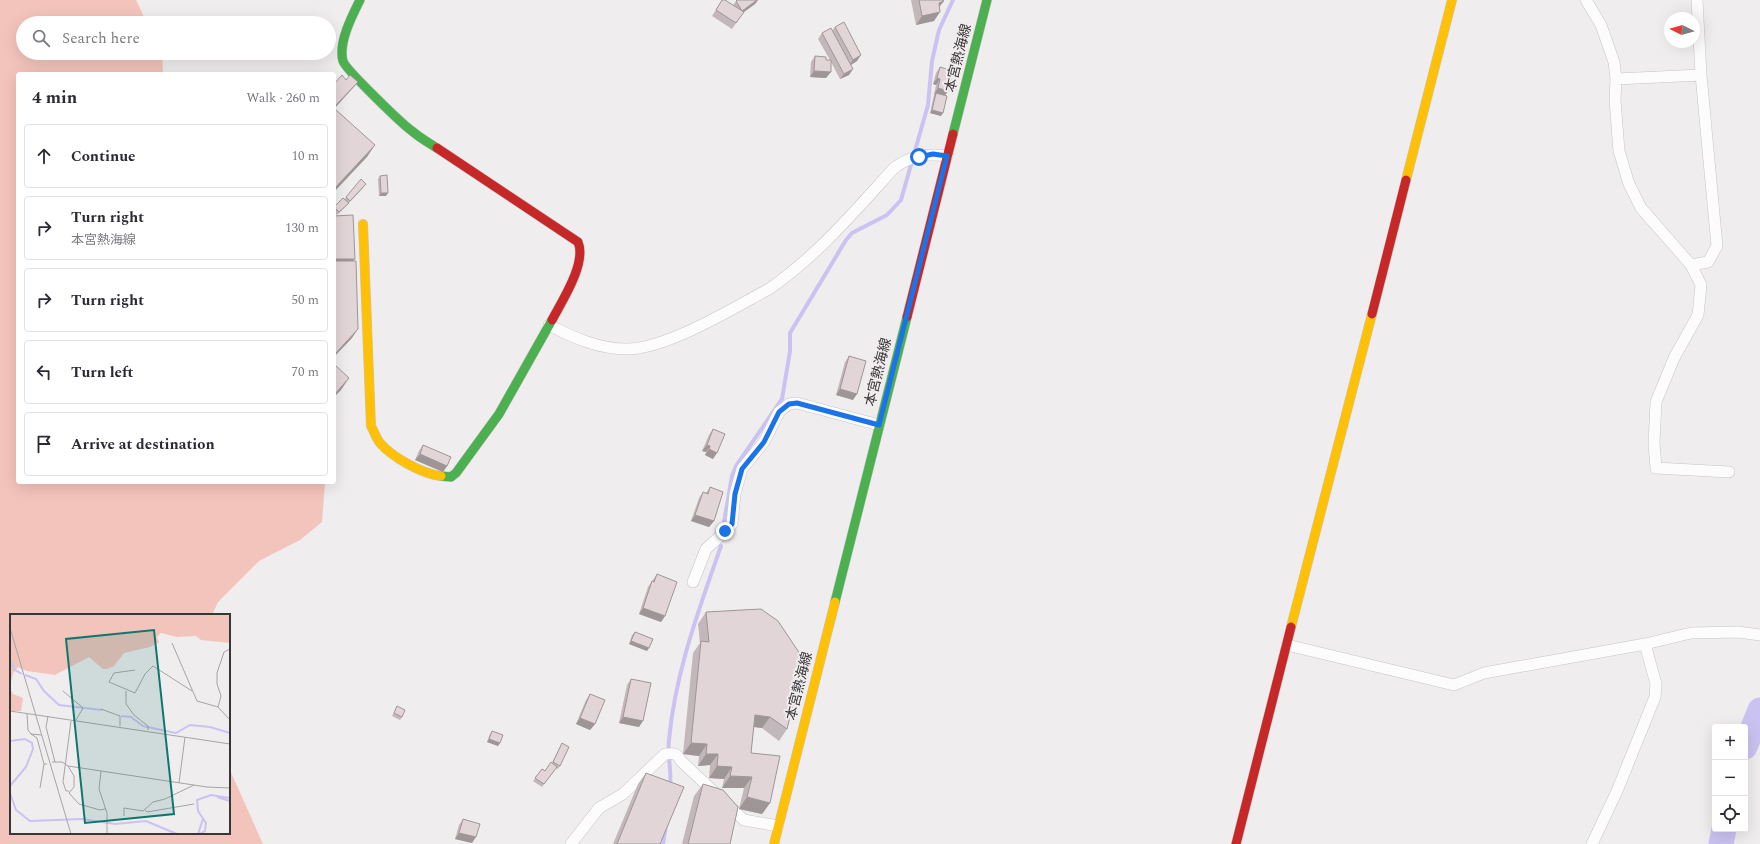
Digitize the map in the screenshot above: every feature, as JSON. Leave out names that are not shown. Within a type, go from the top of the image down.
[{"type":"street","points":[[360,0],[349,23],[345,37],[342,53],[343,64],[411,131],[578,242],[581,249],[580,257],[570,286],[499,414],[456,473],[451,477],[432,475],[395,456],[380,442],[371,426],[363,224]]},
{"type":"street","name":"本宮熱海線","points":[[774,844],[987,0]]},
{"type":"street","points":[[1236,844],[1452,0]]},
{"type":"street","points":[[1586,0],[1601,25],[1614,62],[1619,151],[1630,184],[1641,208],[1691,265],[1701,285],[1698,315],[1674,358],[1656,402],[1654,443],[1656,468],[1730,472]]},
{"type":"street","points":[[1691,265],[1708,262],[1718,246],[1701,75],[1697,0]]},
{"type":"street","points":[[1616,79],[1701,75]]},
{"type":"street","points":[[549,325],[573,337],[614,348],[637,348],[672,338],[763,293],[782,280],[825,243],[894,168],[905,160],[933,154],[947,156]]},
{"type":"street","points":[[693,582],[706,549],[732,524],[735,494],[742,469],[764,442],[782,408],[789,404],[797,403],[879,425]]},
{"type":"street","points":[[1287,645],[1454,685],[1484,673],[1645,644],[1691,633],[1738,632],[1760,635]]},
{"type":"street","points":[[1592,844],[1655,697],[1656,684],[1645,644]]},
{"type":"street","points":[[571,844],[599,808],[623,794],[665,754],[673,753],[678,756],[744,820],[778,826]]},
{"type":"shaded area","points":[[0,0],[136,0],[144,16],[16,16],[16,60],[162,60],[163,72],[16,72],[16,484],[325,484],[322,522],[300,540],[259,561],[218,602],[212,614],[10,614],[10,834],[230,834],[230,770],[263,844],[0,844]]},
{"type":"building","points":[[722,0],[725,0],[744,12],[736,23],[716,10]]},
{"type":"building","points":[[757,0],[742,11],[736,1]]},
{"type":"building","points":[[919,0],[944,1],[939,3],[940,12],[922,16]]},
{"type":"building","points":[[844,22],[861,55],[853,60],[835,27]]},
{"type":"building","points":[[831,28],[853,69],[844,74],[822,33]]},
{"type":"building","points":[[815,56],[826,57],[826,60],[831,60],[831,72],[814,71]]},
{"type":"building","points":[[940,67],[953,71],[948,91],[938,88],[940,79],[937,78]]},
{"type":"building","points":[[342,75],[346,80],[350,75],[358,82],[336,105],[336,82]]},
{"type":"building","points":[[936,93],[947,96],[943,113],[932,110]]},
{"type":"building","points":[[336,110],[375,145],[336,187]]},
{"type":"building","points":[[387,175],[388,193],[381,193],[380,176]]},
{"type":"building","points":[[361,179],[366,184],[350,201],[346,197]]},
{"type":"building","points":[[343,198],[349,203],[339,212],[336,209],[336,205]]},
{"type":"building","points":[[353,215],[355,259],[336,259],[336,216]]},
{"type":"building","points":[[336,261],[356,261],[358,329],[336,353]]},
{"type":"building","points":[[849,356],[866,361],[857,394],[840,389]]},
{"type":"building","points":[[336,366],[349,378],[336,393]]},
{"type":"building","points":[[713,429],[725,434],[717,453],[709,449],[710,446],[707,445]]},
{"type":"building","points":[[423,445],[451,457],[447,466],[420,454]]},
{"type":"building","points":[[710,487],[723,492],[714,521],[695,515],[703,492],[708,494]]},
{"type":"building","points":[[657,574],[677,582],[665,616],[643,608],[652,581],[654,582]]},
{"type":"building","points":[[761,609],[778,621],[804,660],[787,729],[770,717],[755,715],[751,753],[780,756],[770,803],[747,797],[752,777],[730,776],[732,767],[717,766],[718,754],[706,754],[707,744],[691,743],[701,641],[709,642],[706,612]]},
{"type":"building","points":[[635,632],[653,639],[649,648],[631,641]]},
{"type":"building","points":[[631,679],[651,683],[643,721],[623,717]]},
{"type":"building","points":[[590,694],[605,700],[595,724],[580,718]]},
{"type":"building","points":[[397,706],[405,710],[402,717],[394,713]]},
{"type":"building","points":[[492,731],[503,735],[500,743],[489,739]]},
{"type":"building","points":[[562,743],[569,747],[560,766],[553,762]]},
{"type":"building","points":[[551,762],[557,767],[544,784],[535,778],[542,769],[545,771]]},
{"type":"building","points":[[646,773],[684,787],[660,844],[617,844]]},
{"type":"building","points":[[703,784],[723,790],[738,807],[730,844],[688,844]]},
{"type":"building","points":[[463,819],[480,824],[476,837],[459,833]]},
{"type":"waterway","points":[[724,522],[732,476],[736,466],[782,399],[790,351],[790,333],[846,240],[852,233],[887,215],[901,200],[928,105],[932,61],[939,30],[953,0]]},
{"type":"waterway","points":[[670,786],[669,746],[672,715],[682,666],[704,593],[721,546]]},
{"type":"waterway","points":[[1748,740],[1760,710]]},
{"type":"waterway","points":[[663,844],[666,825]]},
{"type":"waterway","points":[[1721,844],[1723,832]]},
{"type":"traffic: fast","points":[[360,0],[344,38],[342,46],[343,61],[363,85],[397,118],[418,136],[437,148]]},
{"type":"traffic: fast","points":[[953,134],[987,0]]},
{"type":"traffic: fast","points":[[835,602],[907,317]]},
{"type":"traffic: fast","points":[[441,476],[451,477],[456,473],[499,414],[552,320]]},
{"type":"traffic: slow","points":[[1406,180],[1452,0]]},
{"type":"traffic: slow","points":[[363,224],[371,426],[377,439],[392,454],[425,472],[441,476]]},
{"type":"traffic: slow","points":[[1291,627],[1372,314]]},
{"type":"traffic: slow","points":[[774,844],[835,602]]},
{"type":"traffic: jam","points":[[907,317],[953,134]]},
{"type":"traffic: jam","points":[[437,148],[578,242],[580,251],[576,271],[567,293],[552,320]]},
{"type":"traffic: jam","points":[[1372,314],[1406,180]]},
{"type":"traffic: jam","points":[[1236,844],[1291,627]]},
{"type":"route","points":[[725,531],[732,524],[735,494],[742,469],[764,442],[782,408],[789,404],[797,403],[879,425],[947,156],[933,154],[919,157]]}]
